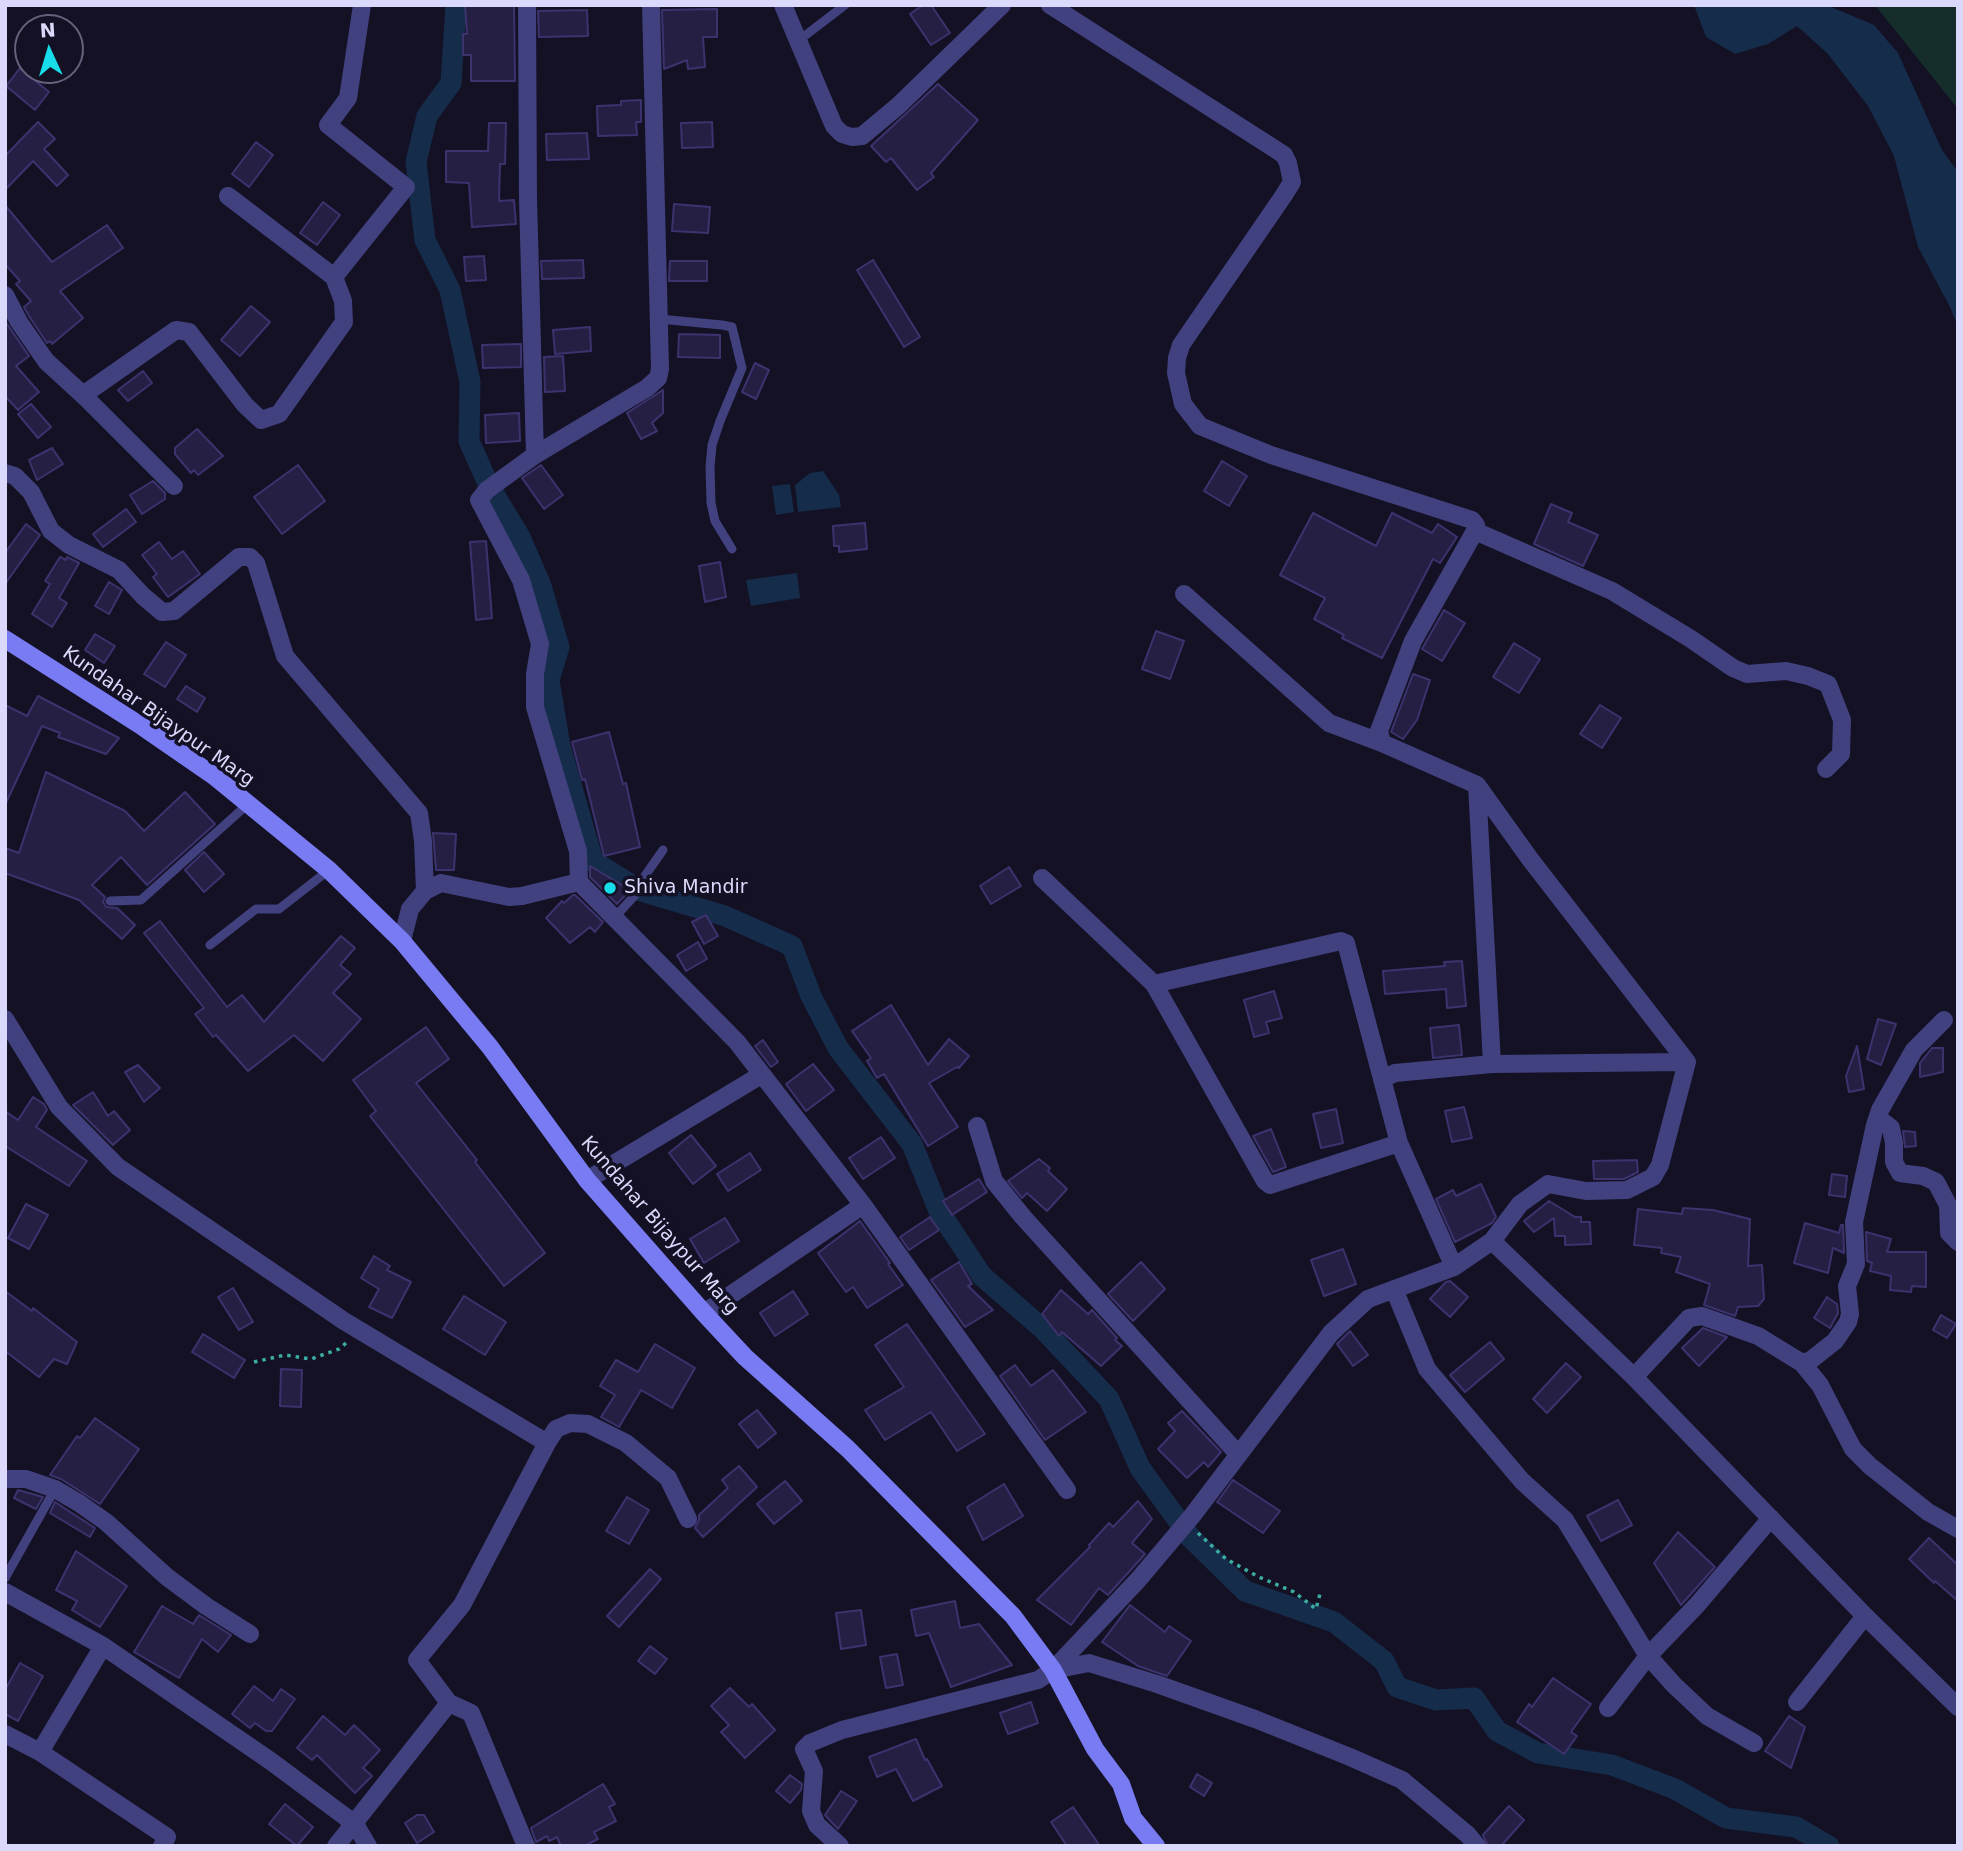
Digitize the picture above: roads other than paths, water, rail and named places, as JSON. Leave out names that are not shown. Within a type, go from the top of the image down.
[{"type":"main road","name":"Kundahar Bijaypur Marg","points":[[5,639],[214,776],[329,870],[402,941],[490,1047],[587,1180],[704,1313],[745,1357],[848,1449],[1013,1616],[1053,1670],[1096,1749],[1121,1784],[1133,1818],[1156,1846]]},
{"type":"street","points":[[334,277],[405,187],[328,125],[348,98],[362,5]]},
{"type":"street","points":[[527,5],[528,199],[535,455]]},
{"type":"street","points":[[651,5],[660,369],[658,378],[647,388],[535,455],[486,490],[479,500],[522,580],[540,644],[535,674],[535,707],[578,851],[579,882],[737,1042],[863,1205],[1067,1490]]},
{"type":"street","points":[[783,5],[834,126],[842,134],[852,137],[862,136],[898,106],[1002,5]]},
{"type":"street","points":[[1051,5],[1278,150],[1289,163],[1292,181],[1284,195],[1181,345],[1176,373],[1183,404],[1200,425],[1272,455],[1472,520],[1476,525],[1413,640],[1379,730],[1382,743]]},
{"type":"street","points":[[83,395],[176,330],[189,332],[245,405],[261,420],[279,414],[344,322],[343,302],[334,277],[228,196]]},
{"type":"street","points":[[5,295],[19,322],[46,361],[174,486]]},
{"type":"street","points":[[5,473],[15,477],[32,492],[51,531],[69,545],[119,570],[162,612],[174,611],[239,557],[250,557],[256,563],[285,656],[419,813],[425,891]]},
{"type":"street","points":[[1475,531],[1612,591],[1733,668],[1747,674],[1786,671],[1828,684],[1842,720],[1841,754],[1826,769]]},
{"type":"street","points":[[1184,594],[1329,723],[1477,785],[1530,859],[1687,1062]]},
{"type":"street","points":[[1477,785],[1492,1064]]},
{"type":"street","points":[[1042,877],[1154,984],[1265,1181],[1270,1185],[1399,1143]]},
{"type":"street","points":[[402,941],[410,909],[425,891],[441,883],[509,897],[579,882]]},
{"type":"street","points":[[1154,984],[1342,941],[1346,943],[1399,1143],[1454,1267]]},
{"type":"street","points":[[5,1018],[59,1107],[118,1167],[361,1331],[547,1443]]},
{"type":"street","points":[[1802,1363],[1811,1360],[1835,1341],[1848,1322],[1847,1286],[1856,1264],[1854,1222],[1878,1118],[1914,1051],[1944,1020]]},
{"type":"street","points":[[1382,1079],[1395,1073],[1492,1064],[1687,1062]]},
{"type":"street","points":[[840,1846],[817,1825],[811,1811],[814,1771],[804,1749],[810,1743],[842,1730],[1038,1680],[1053,1670],[1138,1580],[1189,1519],[1331,1333],[1368,1299],[1454,1267],[1492,1241],[1520,1204],[1548,1184],[1586,1191],[1627,1190],[1653,1178],[1660,1165],[1687,1062]]},
{"type":"street","points":[[587,1180],[761,1074]]},
{"type":"street","points":[[1878,1118],[1891,1128],[1894,1162],[1899,1173],[1923,1176],[1936,1182],[1948,1205],[1949,1233],[1958,1242]]},
{"type":"street","points":[[977,1126],[994,1181],[1023,1217],[1238,1454]]},
{"type":"street","points":[[704,1313],[863,1205]]},
{"type":"street","points":[[1492,1241],[1634,1377],[1865,1616],[1958,1707]]},
{"type":"street","points":[[1394,1289],[1427,1369],[1522,1482],[1565,1520],[1648,1656],[1707,1716],[1754,1743]]},
{"type":"street","points":[[1634,1377],[1689,1318],[1694,1316],[1702,1316],[1759,1336],[1802,1363],[1820,1385],[1853,1449],[1870,1466],[1928,1512],[1958,1529]]},
{"type":"street","points":[[526,1846],[471,1713],[449,1703],[417,1660],[462,1605],[556,1429],[570,1423],[587,1424],[626,1443],[668,1478],[688,1518]]},
{"type":"street","points":[[5,1479],[26,1479],[55,1489],[106,1522],[177,1585],[250,1634]]},
{"type":"street","points":[[1608,1708],[1648,1656],[1697,1605],[1771,1518]]},
{"type":"street","points":[[5,1592],[103,1646],[272,1762],[355,1824],[368,1846]]},
{"type":"street","points":[[1797,1702],[1865,1616]]},
{"type":"street","points":[[40,1752],[103,1646]]},
{"type":"street","points":[[1053,1670],[1089,1663],[1255,1719],[1350,1757],[1402,1780],[1468,1835],[1477,1846]]},
{"type":"street","points":[[336,1846],[449,1703]]},
{"type":"street","points":[[5,1734],[40,1752],[167,1838],[162,1846]]},
{"type":"lane","points":[[798,41],[845,5]]},
{"type":"lane","points":[[659,319],[732,327],[743,368],[720,421],[712,445],[710,467],[711,503],[715,521],[732,549]]},
{"type":"lane","points":[[110,901],[141,900],[248,804]]},
{"type":"lane","points":[[642,880],[663,850]]},
{"type":"lane","points":[[210,945],[256,909],[279,909],[329,870]]},
{"type":"lane","points":[[615,917],[636,894]]},
{"type":"lane","points":[[5,1578],[55,1489]]},
{"type":"water","points":[[1694,5],[1826,5],[1874,25],[1898,53],[1942,150],[1958,172],[1958,327],[1918,247],[1894,156],[1868,106],[1828,54],[1797,26],[1768,44],[1735,54],[1706,37]]},
{"type":"water","points":[[823,471],[839,495],[841,507],[798,512],[795,485],[810,473]]},
{"type":"water","points":[[790,484],[794,512],[776,515],[772,486]]},
{"type":"water","points":[[797,573],[800,598],[751,606],[746,580]]},
{"type":"waterway","points":[[456,5],[451,83],[427,116],[416,162],[425,240],[450,290],[470,382],[469,441],[489,486],[520,537],[541,586],[559,647],[549,680],[560,746],[593,861],[641,891],[725,916],[792,946],[811,996],[838,1048],[912,1144],[939,1211],[982,1276],[1043,1329],[1109,1399],[1140,1468],[1190,1537],[1245,1591],[1334,1622],[1384,1661],[1397,1687],[1436,1700],[1474,1698],[1497,1731],[1538,1753],[1612,1765],[1675,1789],[1726,1818],[1796,1827],[1829,1846]]},
{"type":"place","name":"Shiva Mandir","points":[[610,888]]}]
